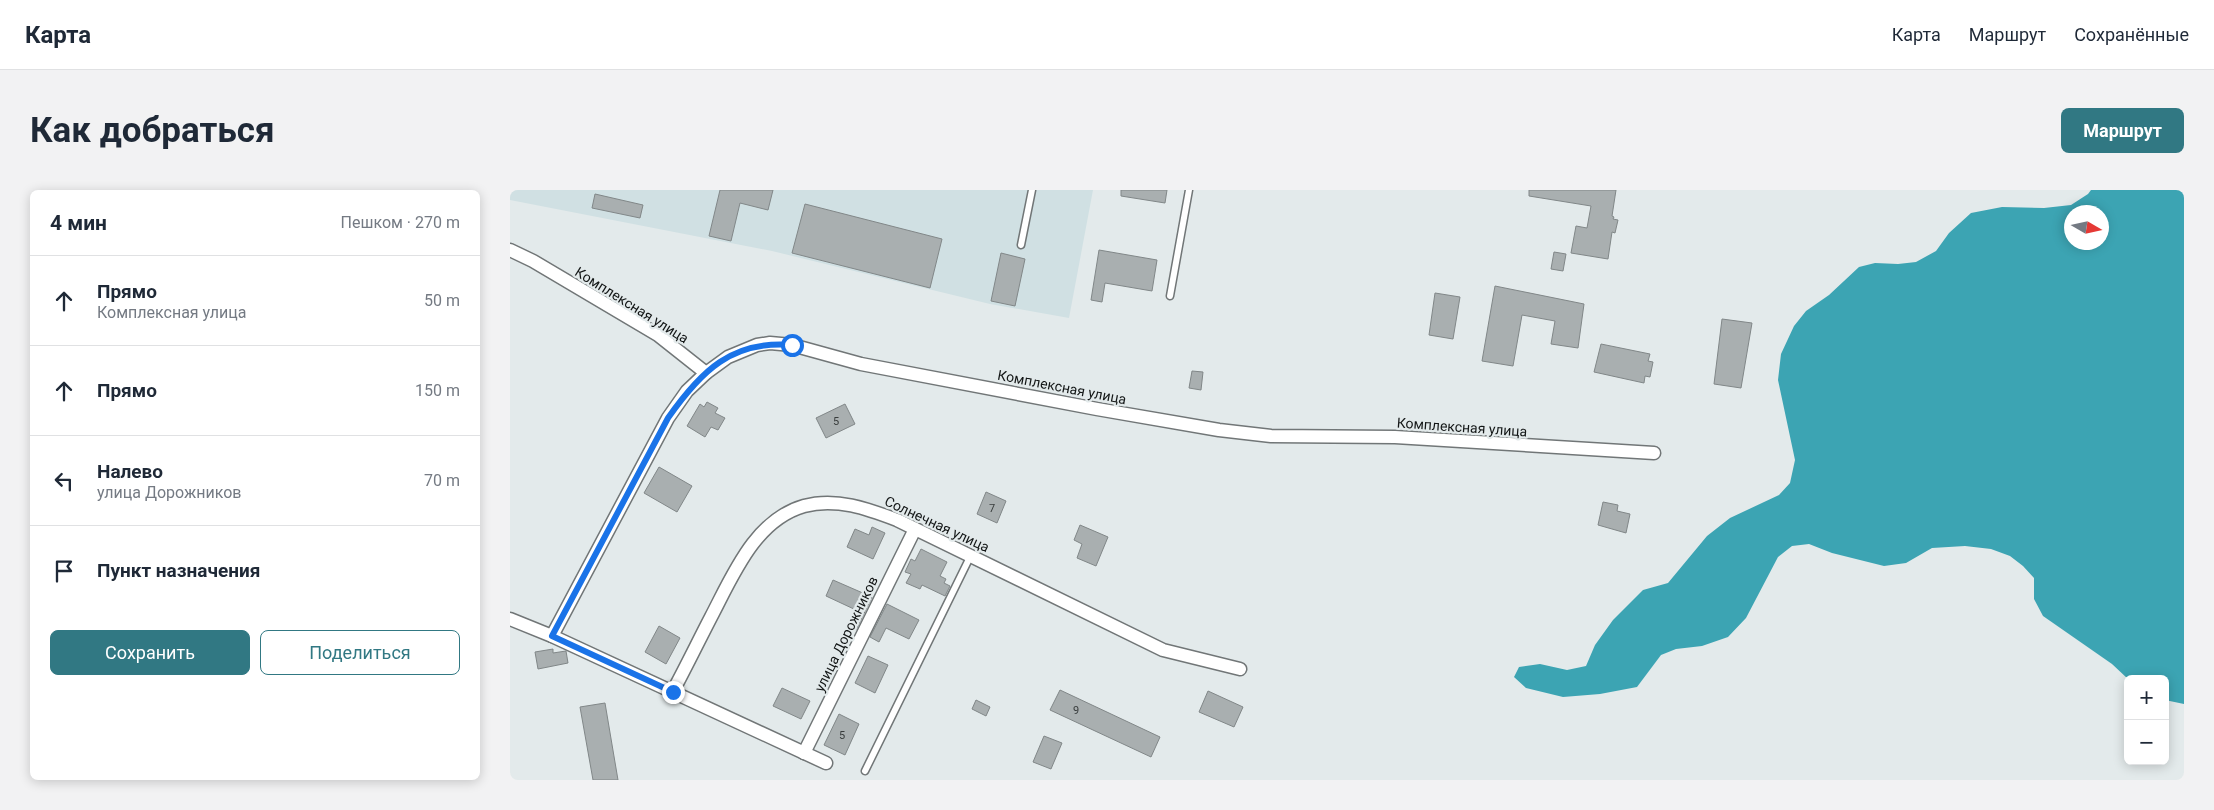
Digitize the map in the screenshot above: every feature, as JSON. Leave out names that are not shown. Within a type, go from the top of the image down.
[{"type":"street","name":"Комплексная улица","points":[[510,250],[533,261],[658,336],[706,373],[728,358],[757,345],[770,343],[792,345],[861,364],[1219,430],[1271,436],[1394,437],[1654,453]]},
{"type":"street","points":[[552,636],[668,418],[687,392],[706,373]]},
{"type":"street","name":"Солнечная улица","points":[[673,692],[734,573],[752,543],[767,527],[787,513],[805,506],[826,503],[868,508],[915,528],[1163,650],[1240,669]]},
{"type":"street","name":"улица Дорожников","points":[[804,753],[915,528]]},
{"type":"street","points":[[510,619],[552,636],[826,763]]},
{"type":"lane","points":[[1021,245],[1032,190]]},
{"type":"lane","points":[[1170,296],[1189,190]]},
{"type":"lane","points":[[864,771],[971,555]]},
{"type":"shaded area","points":[[510,190],[1093,190],[1069,318],[990,304],[772,251],[510,200]]},
{"type":"water","points":[[2091,190],[2184,190],[2184,704],[2169,701],[2169,675],[2124,675],[2112,664],[2043,616],[2034,599],[2034,578],[2010,556],[1991,549],[1965,546],[1932,548],[1906,563],[1884,566],[1832,553],[1809,544],[1792,546],[1778,557],[1746,618],[1728,637],[1702,646],[1676,649],[1661,655],[1637,687],[1600,694],[1563,697],[1526,688],[1514,677],[1519,667],[1540,664],[1567,670],[1586,666],[1595,645],[1613,620],[1643,590],[1668,583],[1707,536],[1730,518],[1779,495],[1790,483],[1795,460],[1778,380],[1781,354],[1794,326],[1806,311],[1829,295],[1859,267],[1875,263],[1898,264],[1916,262],[1936,251],[1949,233],[1971,213],[2002,207],[2044,208],[2064,206],[2064,250],[2109,250],[2109,205],[2071,205]]},
{"type":"building","points":[[720,190],[773,190],[768,210],[740,203],[731,241],[709,236]]},
{"type":"building","points":[[1121,190],[1167,190],[1165,203],[1121,196]]},
{"type":"building","points":[[1529,190],[1616,190],[1612,216],[1614,217],[1613,219],[1618,220],[1615,233],[1612,232],[1608,259],[1571,253],[1576,226],[1587,228],[1591,206],[1529,196]]},
{"type":"building","points":[[595,194],[643,205],[640,218],[592,208]]},
{"type":"building","points":[[805,204],[942,239],[930,288],[792,253]]},
{"type":"building","points":[[1099,250],[1157,260],[1152,291],[1105,283],[1102,302],[1091,300]]},
{"type":"building","points":[[1554,252],[1566,254],[1563,271],[1551,269]]},
{"type":"building","points":[[1001,253],[1025,259],[1015,306],[991,301]]},
{"type":"building","points":[[1495,286],[1584,304],[1578,348],[1551,344],[1555,321],[1522,315],[1513,366],[1482,361]]},
{"type":"building","points":[[1435,293],[1460,297],[1453,339],[1429,335]]},
{"type":"building","points":[[1722,319],[1752,323],[1741,388],[1714,384]]},
{"type":"building","points":[[1601,344],[1650,354],[1648,361],[1653,362],[1650,377],[1645,376],[1644,383],[1594,372]]},
{"type":"building","points":[[1192,371],[1203,372],[1201,390],[1189,388]]},
{"type":"building","points":[[707,402],[718,408],[715,413],[725,418],[718,430],[711,427],[705,437],[687,426],[700,404],[704,407]]},
{"type":"building","points":[[845,404],[855,424],[826,438],[816,418]]},
{"type":"building","points":[[659,467],[692,486],[677,512],[644,493]]},
{"type":"building","points":[[986,492],[1006,501],[997,523],[977,514]]},
{"type":"building","points":[[1603,502],[1618,505],[1617,511],[1630,514],[1626,533],[1598,525]]},
{"type":"building","points":[[1080,525],[1108,537],[1096,566],[1077,558],[1082,544],[1074,540]]},
{"type":"building","points":[[872,527],[885,533],[873,559],[847,547],[855,529],[869,535]]},
{"type":"building","points":[[921,549],[947,562],[940,576],[946,579],[944,583],[950,586],[945,596],[922,585],[920,589],[906,583],[911,574],[905,572],[911,559],[915,561]]},
{"type":"building","points":[[833,580],[872,597],[856,630],[848,626],[856,610],[826,596]]},
{"type":"building","points":[[887,604],[919,620],[909,639],[886,628],[879,642],[870,637]]},
{"type":"building","points":[[659,626],[680,638],[666,664],[645,652]]},
{"type":"building","points":[[553,649],[553,653],[566,651],[568,663],[538,669],[535,652]]},
{"type":"building","points":[[868,656],[888,665],[875,693],[855,683]]},
{"type":"building","points":[[782,688],[810,701],[801,719],[773,706]]},
{"type":"building","points":[[1060,690],[1160,737],[1151,757],[1050,710]]},
{"type":"building","points":[[1208,691],[1243,707],[1234,727],[1199,712]]},
{"type":"building","points":[[976,700],[990,707],[986,716],[972,709]]},
{"type":"building","points":[[605,703],[618,780],[593,780],[580,707]]},
{"type":"building","points":[[839,714],[859,724],[845,755],[824,745]]},
{"type":"building","points":[[1044,736],[1062,743],[1051,769],[1033,762]]},
{"type":"route","points":[[673,692],[552,636],[668,418],[687,392],[706,373],[742,350],[770,343],[792,345]]}]
